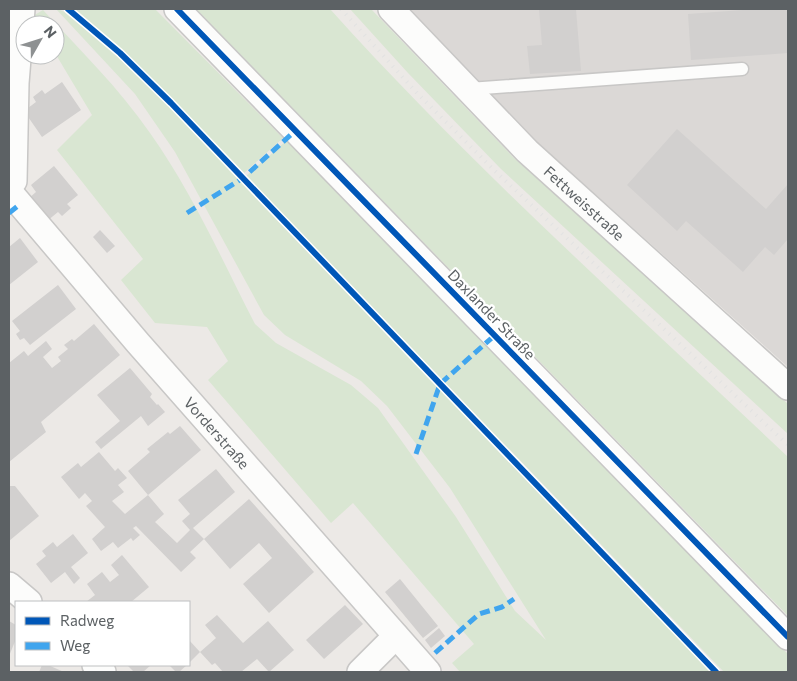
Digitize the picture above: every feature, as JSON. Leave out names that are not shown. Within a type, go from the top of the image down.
[{"type":"street","points":[[9,186],[14,181],[16,83],[22,9]]},
{"type":"street","name":"Daxlander Straße","points":[[178,9],[788,637]]},
{"type":"street","name":"Fettweisstraße","points":[[391,9],[527,151],[788,387]]},
{"type":"street","name":"Vorderstraße","points":[[9,191],[144,351],[428,672]]},
{"type":"street","points":[[9,585],[28,601]]},
{"type":"street","points":[[360,672],[396,636]]},
{"type":"lane","points":[[467,90],[742,69]]},
{"type":"shaded area","points":[[407,9],[788,9],[788,367],[535,140]]},
{"type":"green space","points":[[56,9],[66,13],[98,37],[166,103],[714,672],[460,672],[452,663],[474,644],[353,503],[331,523],[208,380],[228,361],[207,327],[155,323],[121,280],[143,259],[57,150],[92,115],[62,65],[65,65],[65,34],[112,85],[150,133],[193,202],[255,324],[276,343],[351,385],[378,408],[456,517],[515,611],[546,640],[450,488],[387,406],[361,381],[285,335],[264,315],[175,152],[135,94],[65,19],[65,15],[62,15]]},
{"type":"green space","points":[[72,9],[155,9],[283,138],[243,174],[121,50]]},
{"type":"green space","points":[[196,9],[330,9],[384,68],[554,238],[788,457],[788,616]]},
{"type":"green space","points":[[350,9],[371,9],[513,157],[788,404],[788,434],[501,169],[408,73]]},
{"type":"green space","points":[[43,10],[48,15],[35,15]]},
{"type":"green space","points":[[286,141],[413,268],[788,654],[788,672],[724,672],[246,176]]},
{"type":"building","points":[[539,9],[576,9],[581,71],[530,74],[527,46],[542,45]]},
{"type":"building","points":[[756,9],[788,9],[788,53],[691,60],[688,14]]},
{"type":"building","points":[[62,82],[81,110],[42,137],[24,111],[36,102],[33,97],[42,90],[45,94]]},
{"type":"building","points":[[677,129],[766,209],[788,184],[788,239],[774,255],[765,247],[743,272],[686,221],[677,231],[627,185]]},
{"type":"building","points":[[54,166],[78,195],[67,204],[71,208],[62,216],[58,212],[47,221],[28,199],[36,192],[31,185]]},
{"type":"building","points":[[100,230],[115,246],[107,253],[93,237]]},
{"type":"building","points":[[20,238],[38,262],[9,285],[9,247]]},
{"type":"building","points":[[58,285],[76,309],[30,345],[24,338],[20,340],[16,334],[20,331],[12,321]]},
{"type":"building","points":[[94,324],[120,355],[41,422],[46,432],[9,462],[9,363],[24,351],[28,356],[46,341],[52,349],[43,357],[52,368],[61,361],[58,357],[68,349],[64,345],[72,339],[74,341]]},
{"type":"building","points":[[130,368],[152,394],[150,397],[165,412],[148,426],[141,416],[101,449],[95,442],[120,421],[97,395]]},
{"type":"building","points":[[180,426],[201,450],[148,495],[128,471],[150,452],[147,449],[168,432],[170,434]]},
{"type":"building","points":[[99,452],[115,471],[118,468],[127,478],[118,485],[124,492],[112,501],[125,514],[148,495],[164,514],[155,522],[177,543],[190,530],[182,521],[190,514],[178,500],[216,469],[235,492],[193,528],[204,539],[190,552],[196,558],[181,572],[136,526],[133,528],[140,535],[133,541],[131,538],[118,548],[113,542],[101,551],[92,539],[105,527],[86,506],[92,501],[85,493],[79,499],[61,477],[78,463],[81,467]]},
{"type":"building","points":[[9,486],[15,486],[39,516],[9,541]]},
{"type":"building","points":[[249,499],[314,572],[269,613],[243,584],[272,558],[259,543],[230,569],[204,539]]},
{"type":"building","points":[[73,534],[88,553],[71,567],[80,578],[74,584],[65,572],[51,583],[36,564],[46,556],[42,551],[53,542],[57,547]]},
{"type":"building","points":[[122,555],[149,587],[132,601],[87,601],[95,595],[87,584],[102,572],[110,582],[119,575],[111,565]]},
{"type":"building","points":[[400,579],[438,626],[423,638],[385,592]]},
{"type":"building","points":[[345,605],[363,624],[324,659],[306,640]]},
{"type":"building","points":[[217,615],[243,643],[268,621],[294,650],[269,672],[257,659],[241,672],[223,672],[215,663],[212,665],[200,652],[216,638],[205,625]]},
{"type":"building","points":[[9,621],[15,624],[15,641],[9,656]]},
{"type":"building","points":[[439,628],[445,636],[431,648],[425,640]]},
{"type":"building","points":[[190,641],[200,652],[190,662]]},
{"type":"building","points":[[42,666],[50,666],[64,672],[39,672]]},
{"type":"building","points":[[128,666],[150,666],[143,672],[134,672]]},
{"type":"building","points":[[170,666],[186,666],[179,672],[176,672]]},
{"type":"railway","points":[[341,9],[417,93],[494,170],[788,445]]},
{"type":"marked path","points":[[187,213],[243,178],[296,130]]},
{"type":"marked path","points":[[9,213],[19,205]]},
{"type":"marked path","points":[[416,454],[440,384],[495,335]]},
{"type":"marked path","points":[[435,653],[479,614],[502,607],[514,599]]},
{"type":"cycle path","points":[[68,9],[120,53],[171,103],[716,672]]},
{"type":"cycle path","points":[[177,9],[788,637]]}]
